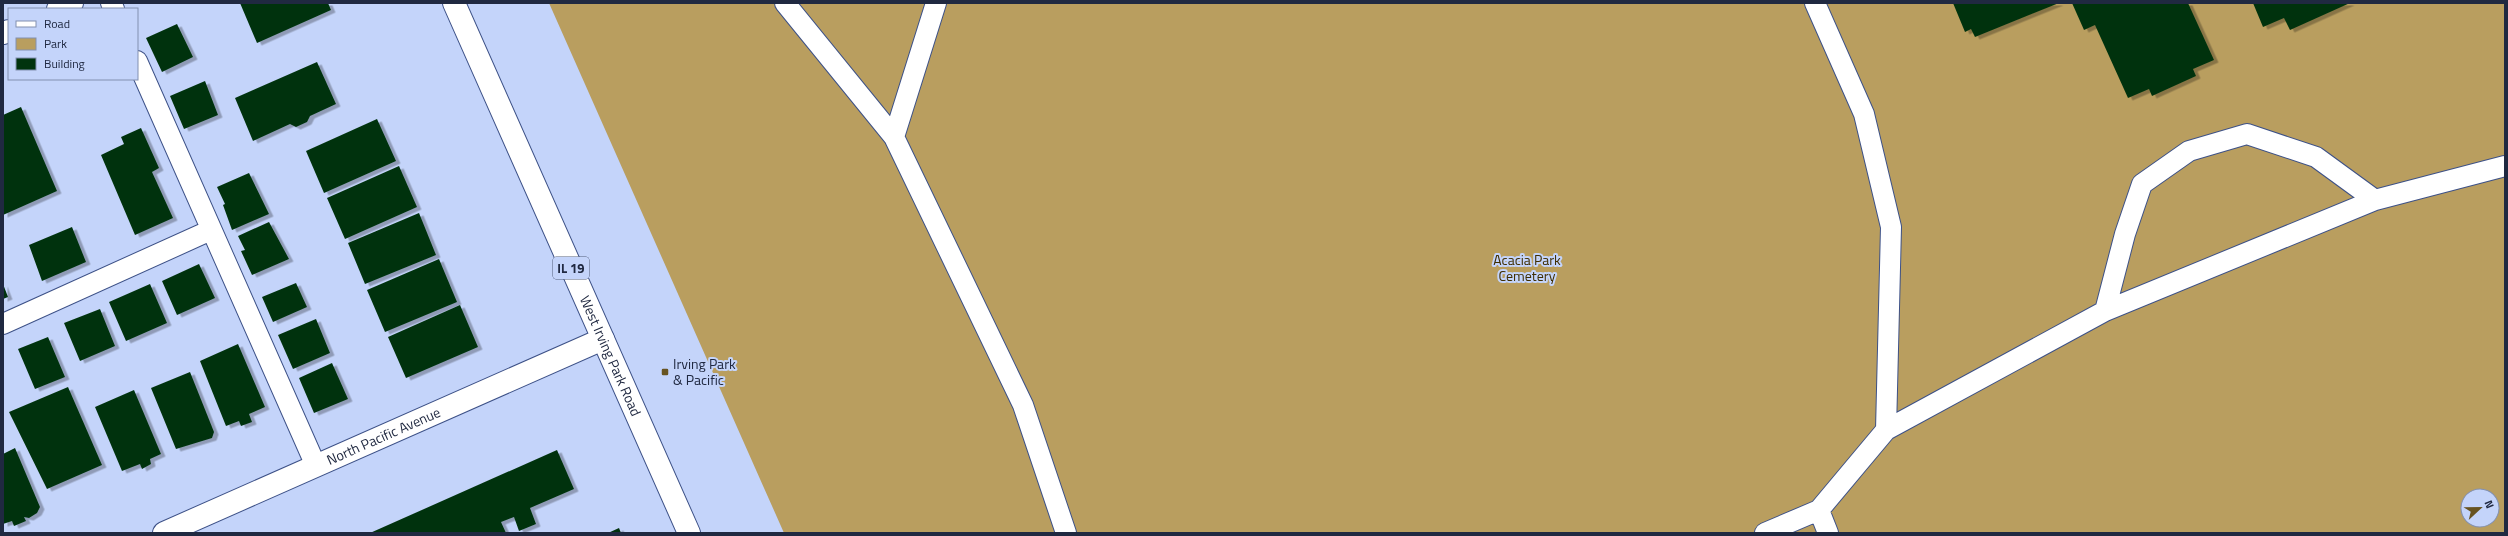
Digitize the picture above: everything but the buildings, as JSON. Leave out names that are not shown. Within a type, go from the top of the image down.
[{"type":"main road","points":[[60,8],[72,3]]},
{"type":"main road","name":"West Irving Park Road","points":[[454,3],[689,533]]},
{"type":"main road","name":"North Pacific Avenue","points":[[164,533],[603,340]]},
{"type":"lane","points":[[785,3],[894,137],[1023,405],[1066,533]]},
{"type":"lane","points":[[894,137],[936,3]]},
{"type":"lane","points":[[1815,3],[1864,114],[1891,227],[1886,430]]},
{"type":"lane","points":[[138,63],[316,466]]},
{"type":"lane","points":[[2105,311],[2125,234],[2142,184],[2188,151],[2247,134],[2316,157],[2375,200]]},
{"type":"lane","points":[[1765,533],[1819,510],[1886,430],[2105,311],[2375,200],[2505,166]]},
{"type":"lane","points":[[3,324],[211,230]]},
{"type":"lane","points":[[1819,510],[1828,533]]},
{"type":"green space","name":"Acacia Park Cemetery","points":[[549,3],[2505,3],[2505,533],[784,533]]},
{"type":"place","name":"Irving Park & Pacific","points":[[665,372]]}]
